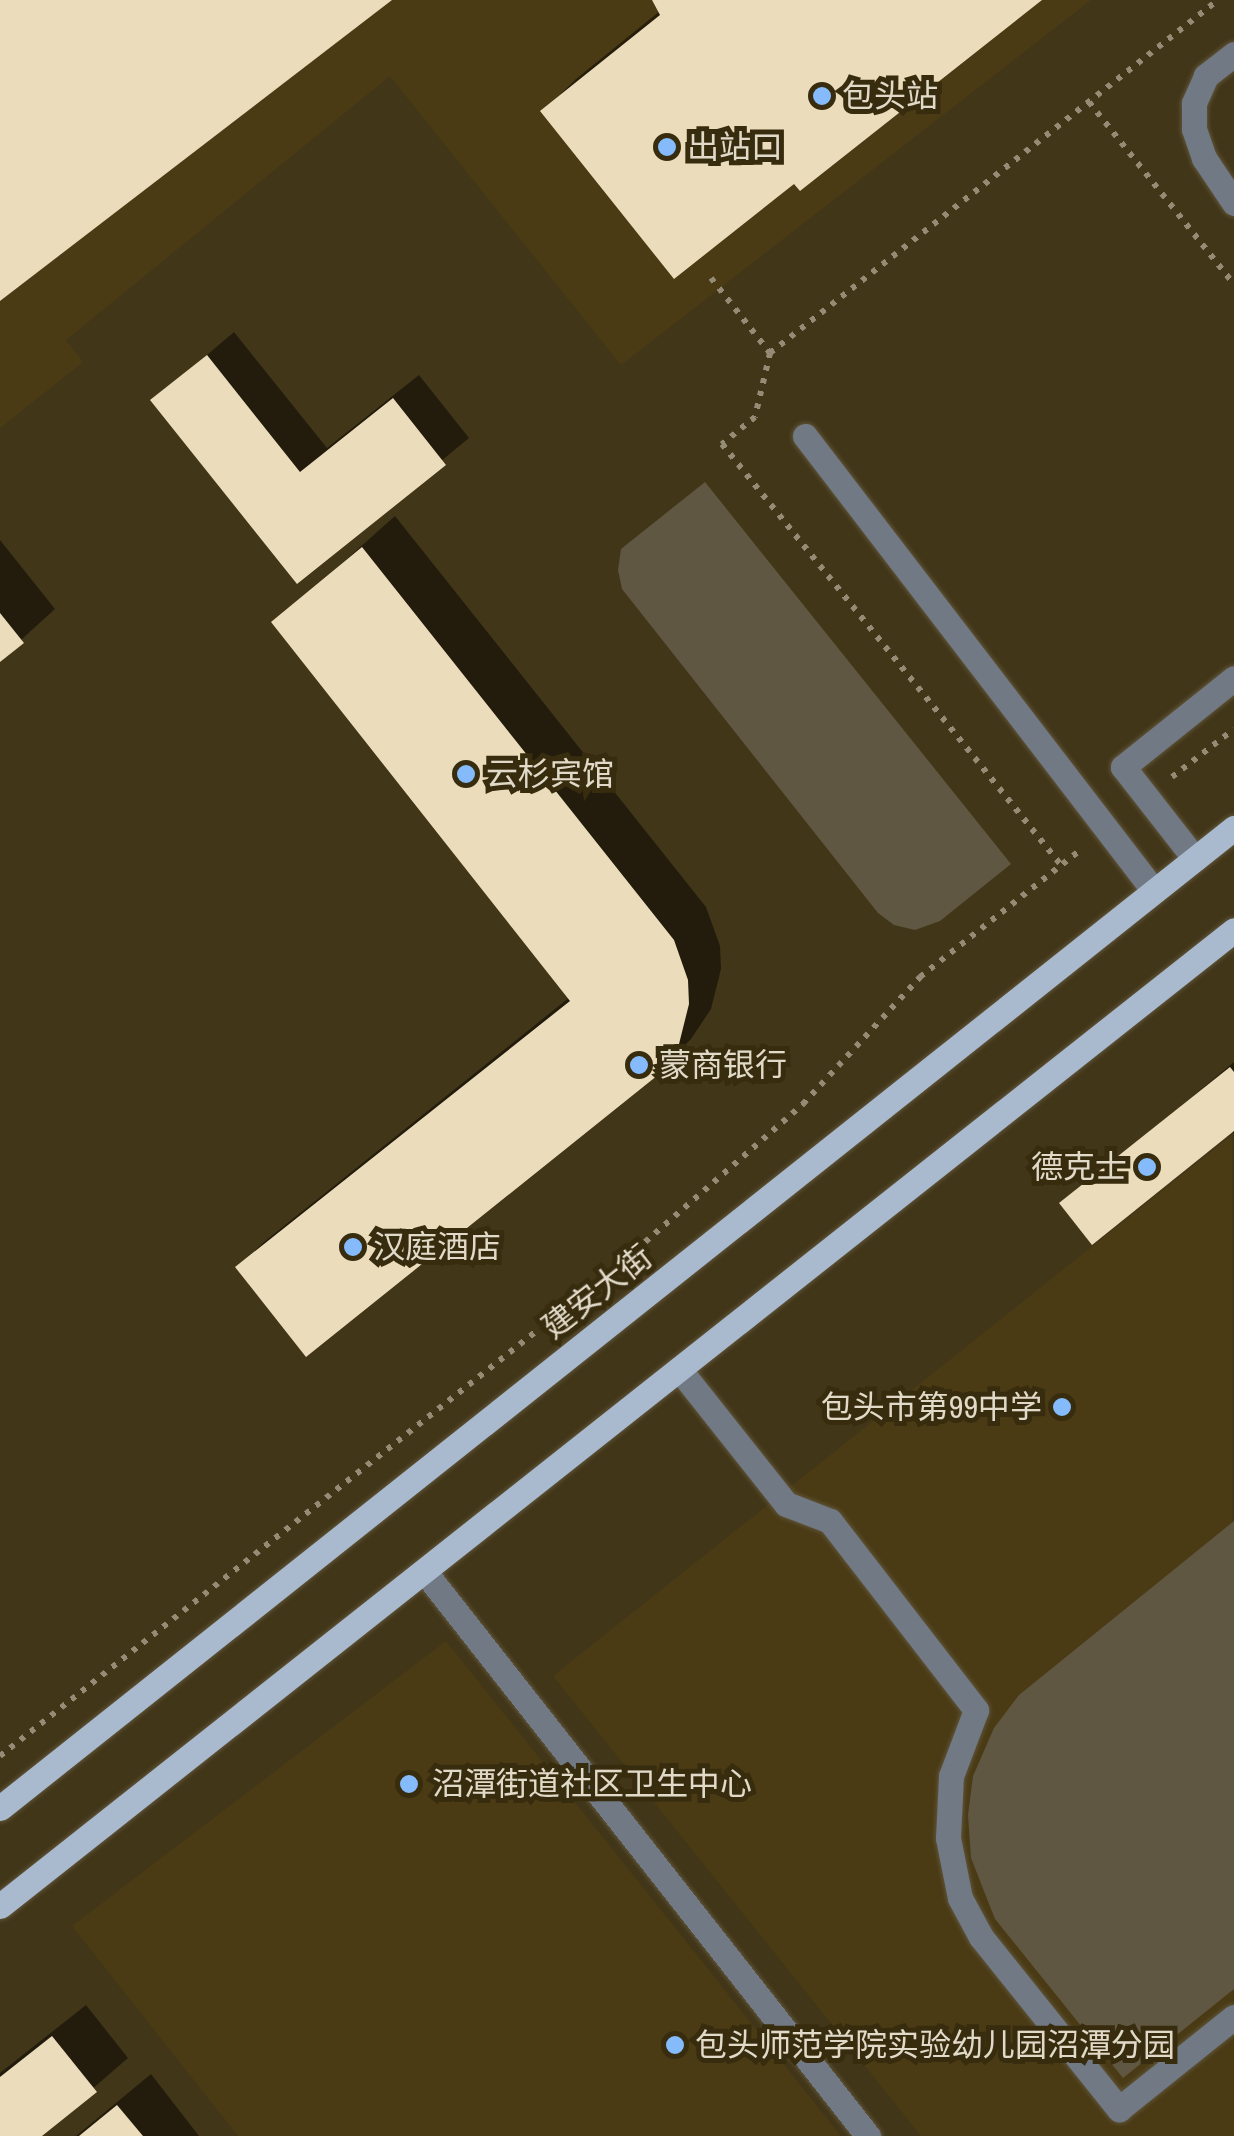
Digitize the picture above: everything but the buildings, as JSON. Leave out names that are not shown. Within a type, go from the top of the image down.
[{"type":"main road","name":"建安大街","points":[[0,1808],[1234,828]]},
{"type":"main road","points":[[0,1906],[1234,930]]},
{"type":"lane","points":[[1234,54],[1206,76],[1194,103],[1204,158],[1234,203]]},
{"type":"lane","points":[[805,436],[1154,891]]},
{"type":"lane","points":[[1195,859],[1123,767],[1234,678]]},
{"type":"lane","points":[[678,1369],[786,1504],[830,1522],[976,1710],[951,1776],[948,1838],[960,1898],[980,1937],[1119,2109],[1234,2017]]},
{"type":"lane","points":[[424,1570],[868,2136]]},
{"type":"path","points":[[1061,865],[722,444],[754,417],[770,353],[1218,0]]},
{"type":"path","points":[[1088,102],[1234,284]]},
{"type":"path","points":[[711,278],[770,353]]},
{"type":"path","points":[[1146,798],[1234,728]]},
{"type":"path","points":[[0,1756],[606,1276],[803,1104],[920,977],[1106,830]]},
{"type":"shaded area","name":"包头站","points":[[0,0],[1091,0],[621,365],[390,76],[66,340],[83,362],[0,428]]},
{"type":"shaded area","points":[[705,482],[1011,864],[940,921],[915,930],[894,925],[878,913],[622,589],[618,570],[621,549]]},
{"type":"shaded area","name":"包头市第99中学","points":[[1232,1135],[1234,2136],[921,2136],[553,1676]]},
{"type":"shaded area","points":[[1234,1521],[1234,1989],[1123,2078],[995,1919],[971,1858],[968,1815],[973,1776],[994,1728],[1019,1695]]},
{"type":"shaded area","name":"沼潭街道社区卫生中心","points":[[446,1641],[841,2136],[238,2136],[72,1926]]},
{"type":"place","name":"包头站","points":[[822,96]]},
{"type":"place","name":"出站口","points":[[667,147]]},
{"type":"place","name":"云杉宾馆","points":[[466,774]]},
{"type":"place","name":"蒙商银行","points":[[639,1065]]},
{"type":"place","name":"德克士","points":[[1147,1167]]},
{"type":"place","name":"汉庭酒店","points":[[353,1247]]},
{"type":"place","name":"包头市第99中学","points":[[1062,1407]]},
{"type":"place","name":"沼潭街道社区卫生中心","points":[[409,1784]]},
{"type":"place","name":"包头师范学院实验幼儿园沼潭分园","points":[[675,2045]]}]
